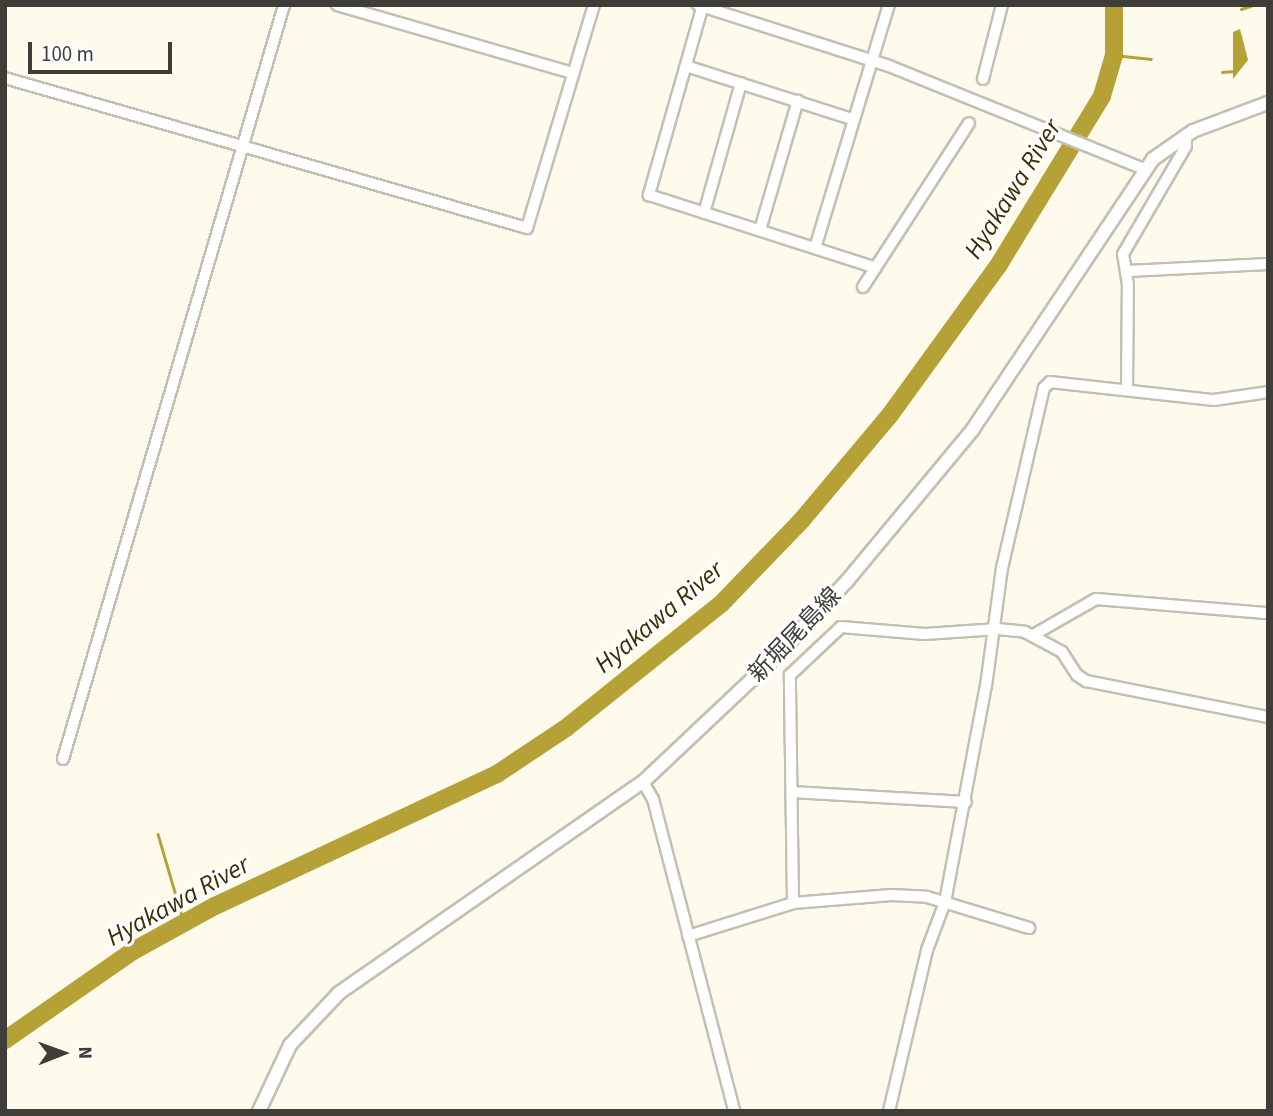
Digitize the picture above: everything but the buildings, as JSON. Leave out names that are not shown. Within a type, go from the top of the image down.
[{"type":"main road","name":"新堀尾島線","points":[[259,1111],[290,1045],[339,993],[643,782],[816,615],[899,522],[1008,381],[1144,169],[1164,147],[1186,135],[1268,103]]},
{"type":"street","points":[[63,759],[284,5]]},
{"type":"street","points":[[337,5],[573,74]]},
{"type":"street","points":[[5,78],[527,229],[594,5]]},
{"type":"street","points":[[815,248],[888,5]]},
{"type":"street","points":[[983,79],[1002,5]]},
{"type":"street","points":[[876,268],[649,195],[701,6],[871,61],[1144,169]]},
{"type":"street","points":[[686,66],[852,119]]},
{"type":"street","points":[[704,213],[741,83]]},
{"type":"street","points":[[760,230],[798,100]]},
{"type":"street","points":[[863,287],[969,123]]},
{"type":"street","points":[[1127,390],[1128,271],[1125,246],[1186,146],[1186,135]]},
{"type":"street","points":[[1128,271],[1268,264]]},
{"type":"street","points":[[889,1111],[927,950],[945,902],[966,802],[1002,568],[1044,388],[1050,382],[1214,400],[1268,392]]},
{"type":"street","points":[[1035,634],[1096,599],[1268,613]]},
{"type":"street","points":[[793,903],[790,675],[841,627],[925,634],[993,630],[1035,634],[1062,652],[1077,675],[1086,681],[1268,717]]},
{"type":"street","points":[[643,782],[653,799],[734,1111]]},
{"type":"street","points":[[792,792],[966,802]]},
{"type":"street","points":[[688,936],[793,903],[892,895],[945,902],[1029,928]]},
{"type":"shaded area","points":[[1240,29],[1248,60],[1233,79],[1233,32]]},
{"type":"waterway","name":"Hyakawa River","points":[[5,1040],[133,951],[215,906],[497,774],[566,728],[721,604],[801,521],[890,415],[998,266],[1102,96],[1114,55],[1114,5]]},
{"type":"waterway","points":[[1241,9],[1253,5]]},
{"type":"waterway","points":[[1114,55],[1151,59]]},
{"type":"waterway","points":[[1222,72],[1234,71]]},
{"type":"waterway","points":[[158,834],[184,923]]}]
